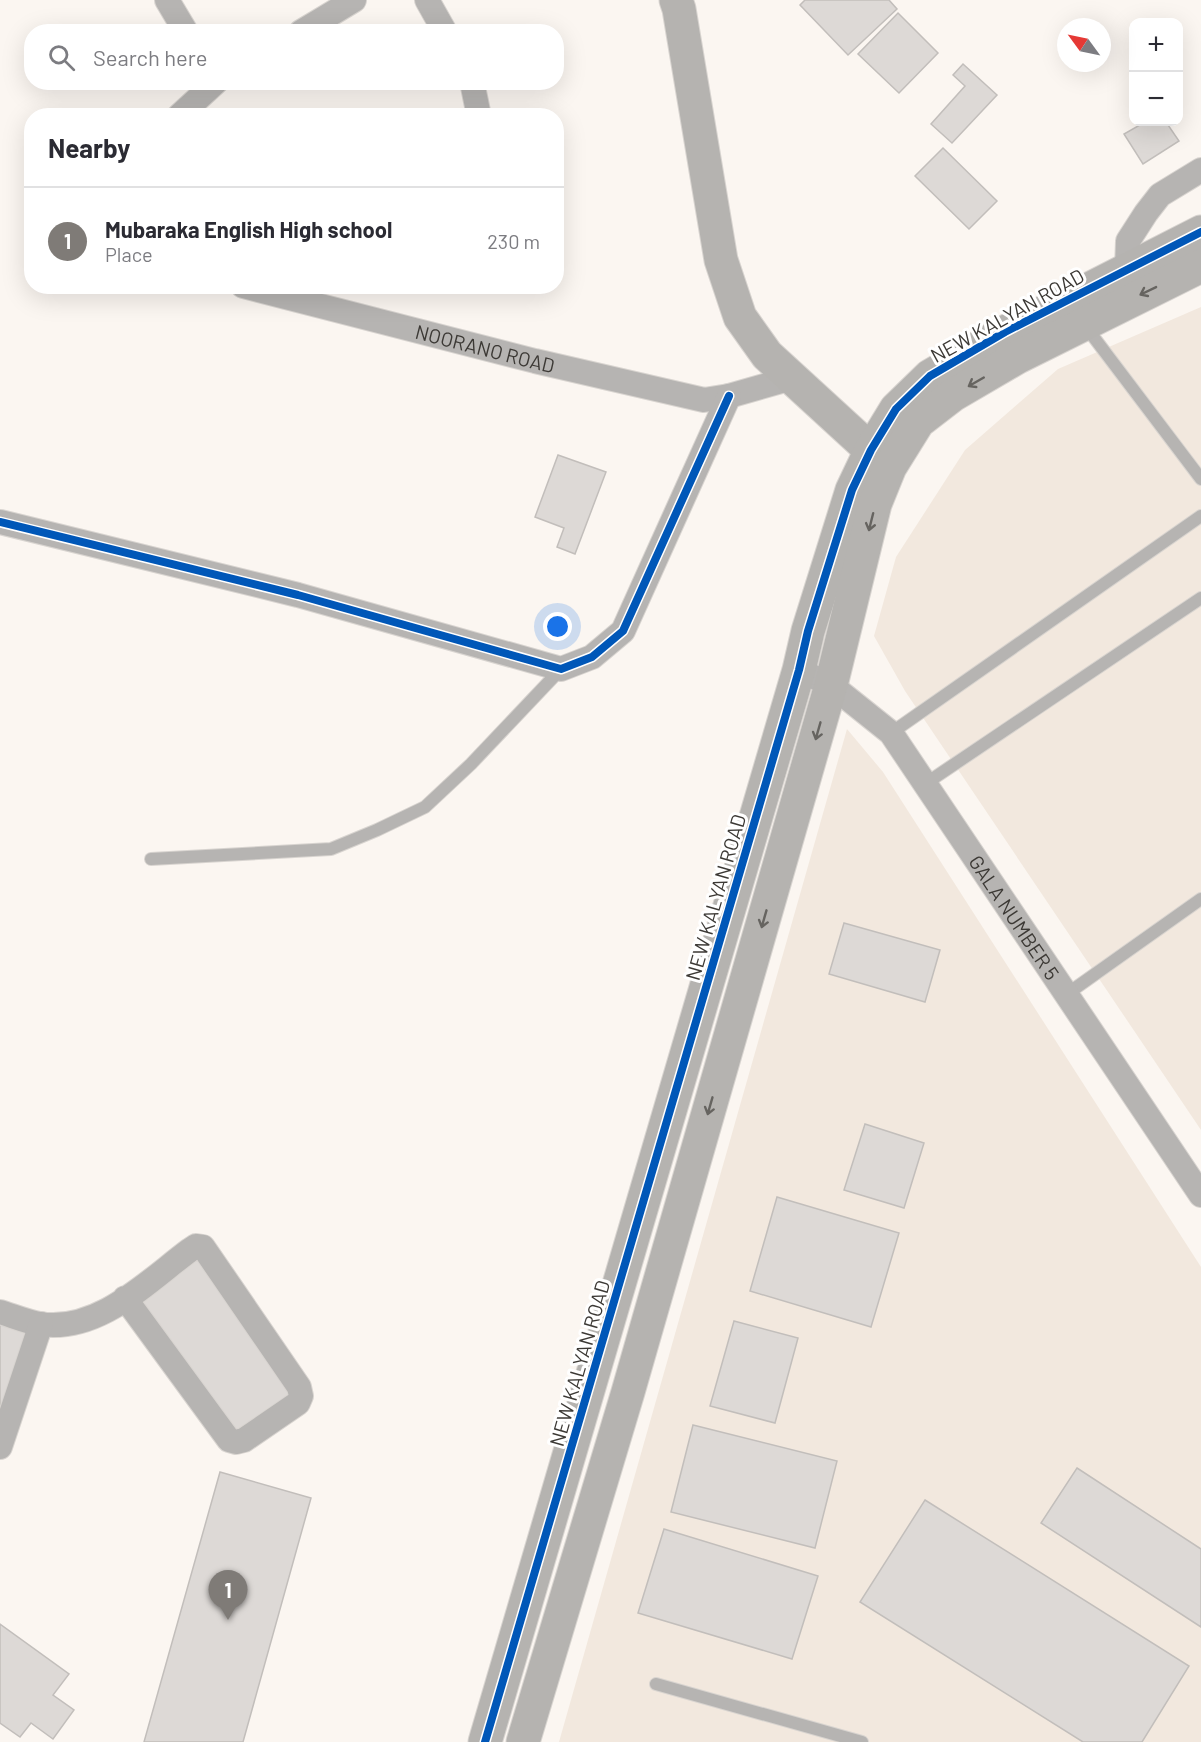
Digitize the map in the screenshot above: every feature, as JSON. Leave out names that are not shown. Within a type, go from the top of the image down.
[{"type":"street","points":[[167,0],[181,24]]},
{"type":"street","points":[[314,24],[354,0]]},
{"type":"street","points":[[427,0],[440,24]]},
{"type":"street","points":[[523,1742],[628,1392],[831,686],[875,504],[880,458],[767,355],[740,317],[721,260],[701,132],[676,0]]},
{"type":"street","points":[[188,108],[208,90]]},
{"type":"street","points":[[473,90],[477,108]]},
{"type":"street","points":[[1127,268],[1128,241],[1146,213],[1160,195],[1201,170]]},
{"type":"street","name":"NEW KALYAN ROAD","points":[[880,458],[896,409],[930,376],[1005,332],[1201,232]]},
{"type":"street","name":"NEW KALYAN ROAD","points":[[484,1742],[799,670],[808,631],[852,490],[880,458],[918,422],[952,395],[1018,357],[1201,266]]},
{"type":"street","name":"NOORANO ROAD","points":[[274,294],[535,361],[704,400],[729,396],[792,378]]},
{"type":"street","points":[[0,522],[298,595],[561,669],[592,657],[623,631],[729,396]]},
{"type":"street","name":"GALA NUMBER 5","points":[[799,670],[831,686],[891,733],[1201,1196]]},
{"type":"street","points":[[0,1312],[41,1324],[63,1324],[101,1315],[196,1246],[203,1247],[299,1387],[301,1396],[298,1402],[244,1440],[236,1442],[229,1440],[125,1298]]},
{"type":"street","points":[[0,1447],[41,1324]]},
{"type":"lane","points":[[1083,324],[1201,478]]},
{"type":"lane","points":[[891,733],[1201,516]]},
{"type":"lane","points":[[926,784],[1201,598]]},
{"type":"lane","points":[[152,859],[331,849],[377,830],[425,807],[471,764],[561,669]]},
{"type":"lane","points":[[1067,994],[1201,899]]},
{"type":"lane","points":[[656,1684],[862,1742]]},
{"type":"shaded area","points":[[1201,307],[1201,1130],[905,691],[874,636],[896,557],[965,450],[1058,369]]},
{"type":"shaded area","points":[[847,729],[883,772],[1201,1267],[1201,1742],[559,1742]]},
{"type":"building","points":[[805,0],[889,0],[897,9],[848,55],[800,5]]},
{"type":"building","points":[[898,13],[938,53],[899,93],[858,54]]},
{"type":"building","points":[[963,64],[997,95],[952,143],[931,124],[965,86],[953,75]]},
{"type":"building","points":[[1138,126],[1169,126],[1179,141],[1143,164],[1124,134]]},
{"type":"building","points":[[943,148],[997,201],[969,229],[915,176]]},
{"type":"building","points":[[558,455],[606,472],[575,554],[557,547],[564,528],[535,517]]},
{"type":"building","points":[[844,923],[940,950],[925,1002],[829,974]]},
{"type":"building","points":[[865,1124],[924,1143],[904,1208],[844,1190]]},
{"type":"building","points":[[777,1197],[899,1233],[871,1327],[750,1291]]},
{"type":"building","points":[[196,1252],[294,1392],[232,1435],[135,1295]]},
{"type":"building","points":[[734,1321],[798,1338],[775,1423],[710,1406]]},
{"type":"building","points":[[0,1322],[30,1331],[0,1418]]},
{"type":"building","points":[[693,1425],[837,1461],[815,1548],[671,1512]]},
{"type":"building","points":[[1077,1468],[1201,1549],[1201,1627],[1041,1523]]},
{"type":"building","points":[[220,1472],[311,1498],[243,1742],[144,1742]]},
{"type":"building","points":[[925,1500],[1189,1666],[1142,1742],[1083,1742],[860,1602]]},
{"type":"building","points":[[664,1529],[818,1576],[792,1659],[638,1613]]},
{"type":"building","points":[[0,1624],[69,1674],[53,1695],[74,1710],[53,1739],[31,1723],[20,1737],[0,1723]]},
{"type":"cycle path","points":[[485,1742],[799,670],[808,631],[852,490],[871,450],[896,409],[930,376],[1005,332],[1201,232]]},
{"type":"cycle path","points":[[0,522],[298,595],[561,669],[592,657],[623,631],[729,396]]},
{"type":"place","name":"Mubaraka English High school","points":[[228,1620]]}]
